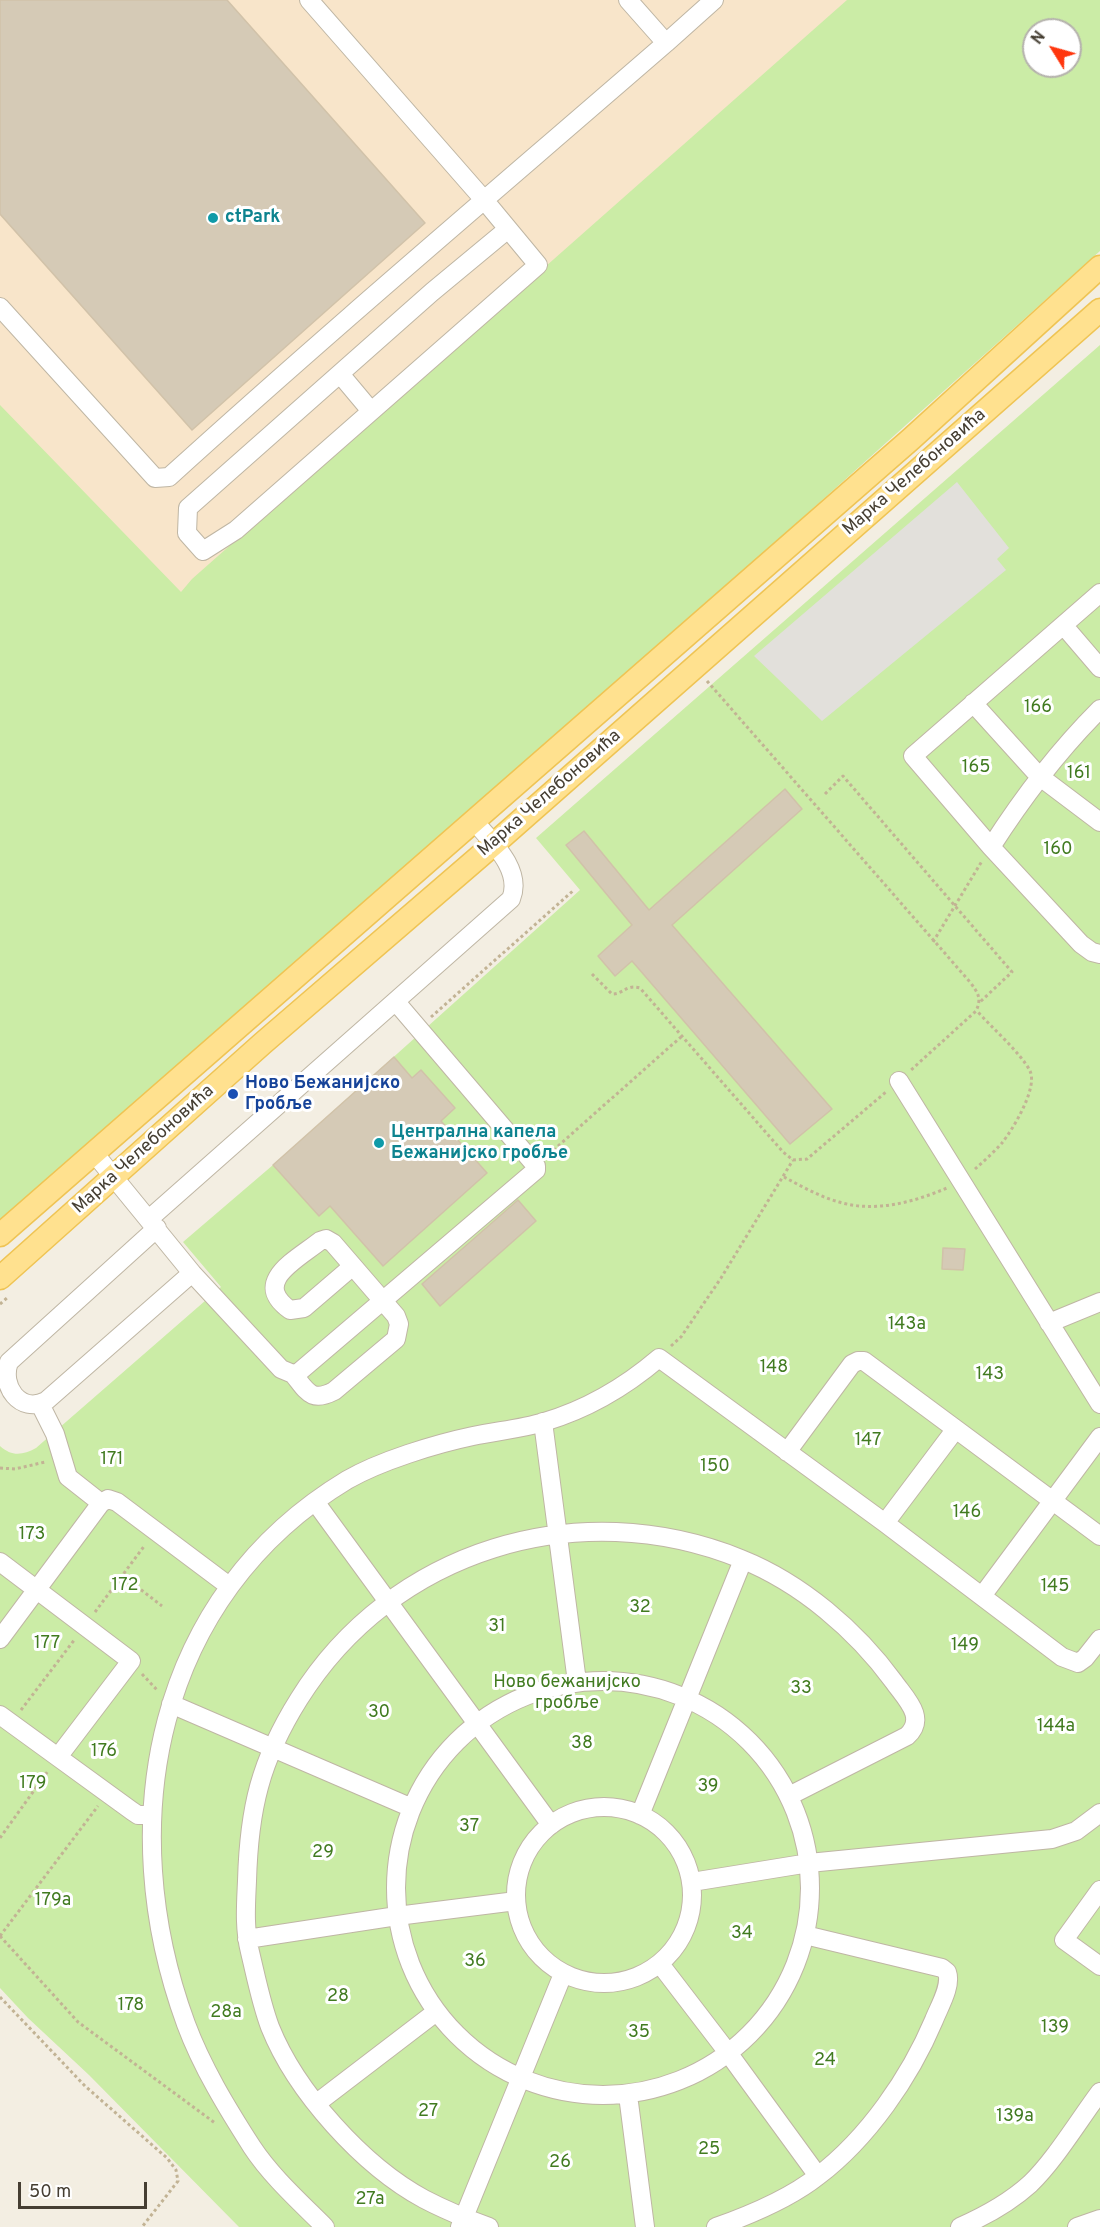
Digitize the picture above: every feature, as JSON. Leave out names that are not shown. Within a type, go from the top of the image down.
[{"type":"main road","name":"Марка Челебоновића","points":[[0,1235],[911,439],[1100,267]]},
{"type":"main road","name":"Марка Челебоновића","points":[[0,1278],[263,1043],[494,844],[1100,310]]},
{"type":"main road","points":[[911,439],[929,460]]},
{"type":"lane","points":[[309,0],[485,201],[538,265],[236,530],[203,550],[187,533],[188,508],[508,229]]},
{"type":"lane","points":[[628,0],[666,43]]},
{"type":"lane","points":[[0,307],[155,478],[169,477],[279,377],[485,201],[714,0]]},
{"type":"lane","points":[[340,374],[371,411]]},
{"type":"lane","points":[[1100,593],[972,702],[913,756],[991,847],[1081,944],[1092,952],[1100,954]]},
{"type":"lane","points":[[1064,626],[1100,668]]},
{"type":"lane","points":[[972,702],[1039,776],[1100,822]]},
{"type":"lane","points":[[991,847],[1039,776],[1100,709]]},
{"type":"lane","points":[[192,1273],[46,1401],[40,1404],[24,1403],[11,1394],[5,1379],[5,1371],[9,1362],[153,1223],[511,899],[514,891],[512,875],[494,844],[474,821]]},
{"type":"lane","points":[[293,1374],[299,1372],[536,1170],[536,1166],[396,1002]]},
{"type":"lane","points":[[899,1081],[1100,1404]]},
{"type":"lane","points":[[94,1153],[192,1273],[281,1369],[293,1374],[310,1394],[316,1397],[334,1391],[396,1339],[399,1324],[396,1316],[353,1266]]},
{"type":"lane","points":[[1049,1323],[1100,1302]]},
{"type":"lane","points":[[325,2227],[254,2150],[203,2063],[186,2024],[170,1974],[158,1916],[153,1873],[151,1815],[161,1738],[187,1658],[207,1620],[229,1586],[254,1556],[292,1520],[349,1479],[424,1449],[468,1437],[543,1422],[595,1403],[624,1385],[659,1358],[885,1523],[1069,1662],[1078,1663],[1085,1659],[1100,1638]]},
{"type":"lane","points":[[787,1452],[852,1364],[858,1360],[864,1361],[1100,1536]]},
{"type":"lane","points":[[40,1404],[55,1434],[68,1477],[101,1503]]},
{"type":"lane","points":[[543,1422],[577,1682]]},
{"type":"lane","points":[[885,1523],[955,1430]]},
{"type":"lane","points":[[982,1596],[1100,1437]]},
{"type":"lane","points":[[0,1639],[101,1503],[108,1499],[117,1502],[229,1586]]},
{"type":"lane","points":[[316,1503],[551,1825]]},
{"type":"lane","points":[[489,2227],[462,2222],[424,2199],[359,2151],[317,2103],[294,2072],[271,2029],[247,1939],[248,1837],[260,1783],[271,1748],[325,1661],[354,1630],[388,1601],[442,1568],[476,1553],[516,1541],[557,1535],[637,1533],[711,1548],[743,1560],[793,1587],[856,1638],[889,1675],[916,1715],[915,1727],[907,1736],[789,1796]]},
{"type":"lane","points":[[640,1815],[743,1560]]},
{"type":"lane","points":[[0,1562],[131,1661],[58,1757]]},
{"type":"lane","points":[[577,1682],[624,1682],[652,1686],[687,1698],[718,1716],[747,1738],[771,1766],[789,1796],[802,1828],[809,1863],[810,1899],[805,1935],[796,1964],[783,1992],[759,2025],[729,2054],[698,2073],[664,2087],[628,2095],[582,2095],[555,2091],[520,2079],[481,2056],[460,2039],[436,2012],[418,1982],[405,1950],[397,1916],[396,1879],[399,1852],[412,1808],[439,1761],[457,1741],[478,1723],[517,1700],[542,1690],[577,1682]]},
{"type":"lane","points":[[171,1704],[412,1808]]},
{"type":"lane","points":[[0,1714],[138,1815],[151,1815]]},
{"type":"lane","points":[[604,1807],[622,1809],[640,1815],[656,1823],[669,1835],[680,1849],[687,1865],[692,1882],[693,1898],[687,1927],[671,1953],[660,1964],[642,1975],[623,1982],[592,1983],[563,1974],[548,1964],[530,1943],[519,1918],[516,1900],[517,1883],[528,1851],[551,1825],[567,1815],[585,1809],[604,1807]]},
{"type":"lane","points":[[692,1882],[809,1863],[1052,1839],[1076,1831],[1100,1813]]},
{"type":"lane","points":[[1100,1890],[1064,1940],[1100,1966]]},
{"type":"lane","points":[[247,1939],[516,1900]]},
{"type":"lane","points":[[716,2227],[771,2204],[818,2176],[857,2138],[890,2099],[929,2032],[949,1977],[947,1972],[938,1967],[805,1935]]},
{"type":"lane","points":[[660,1964],[818,2176]]},
{"type":"lane","points":[[462,2222],[563,1974]]},
{"type":"lane","points":[[317,2103],[436,2012]]},
{"type":"lane","points":[[960,2227],[987,2215],[1030,2184],[1100,2092]]},
{"type":"lane","points":[[628,2095],[645,2227]]},
{"type":"lane","points":[[1077,2227],[1100,2219]]},
{"type":"path","points":[[707,681],[970,982],[980,1002]]},
{"type":"path","points":[[592,974],[612,994],[617,994],[627,987],[640,988],[783,1152],[793,1160],[807,1159],[899,1081],[976,1011],[980,1002],[1012,972],[843,776],[825,794]]},
{"type":"path","points":[[933,942],[991,847]]},
{"type":"path","points":[[418,1028],[574,890]]},
{"type":"path","points":[[536,1166],[682,1036]]},
{"type":"path","points":[[659,1358],[681,1337],[694,1318],[793,1160]]},
{"type":"path","points":[[0,1468],[15,1469],[62,1458]]},
{"type":"path","points":[[122,1575],[162,1606]]},
{"type":"path","points":[[131,1661],[171,1704]]},
{"type":"path","points":[[0,1838],[58,1757]]},
{"type":"path","points":[[108,1793],[0,1936],[78,2022],[220,2127],[238,2124]]},
{"type":"path","points":[[0,1997],[85,2086],[167,2158],[176,2170],[178,2181],[142,2227]]},
{"type":"shaded area","points":[[0,0],[1100,0],[1100,247],[0,1212]]},
{"type":"shaded area","points":[[957,482],[1009,548],[997,559],[1006,570],[822,721],[754,656]]},
{"type":"green space","points":[[847,0],[1100,0],[1100,251],[94,1153],[0,1233],[0,405],[181,592],[192,579]]},
{"type":"green space","name":"Ново бежанијско гробље","points":[[1100,345],[1100,2227],[239,2227],[0,1988],[0,1446],[4,1450],[18,1454],[36,1448],[221,1287],[183,1242],[273,1165],[580,890],[536,838]]},
{"type":"building","name":"ctPark","points":[[0,0],[227,0],[425,223],[192,430],[0,214]]},
{"type":"building","points":[[785,789],[802,809],[672,925],[832,1109],[790,1144],[632,961],[615,976],[598,956],[632,925],[566,845],[584,831],[649,910]]},
{"type":"building","name":"Централна капела Бежанијско гробље","points":[[394,1057],[412,1078],[421,1070],[455,1108],[441,1121],[487,1173],[383,1266],[330,1206],[319,1216],[273,1165]]},
{"type":"building","points":[[518,1200],[536,1221],[440,1306],[422,1284]]},
{"type":"building","points":[[943,1248],[965,1249],[963,1270],[942,1269]]},
{"type":"place","name":"ctPark","points":[[213,218]]},
{"type":"place","name":"Ново Бежанијско Гробље","points":[[233,1094]]},
{"type":"place","name":"Централна капела Бежанијско гробље","points":[[379,1143]]},
{"type":"park label","name":"166","points":[[1038,708]]},
{"type":"park label","name":"165","points":[[976,768]]},
{"type":"park label","name":"161","points":[[1079,774]]},
{"type":"park label","name":"160","points":[[1058,850]]},
{"type":"park label","name":"143a","points":[[907,1325]]},
{"type":"park label","name":"148","points":[[774,1368]]},
{"type":"park label","name":"143","points":[[990,1375]]},
{"type":"park label","name":"147","points":[[868,1441]]},
{"type":"park label","name":"171","points":[[112,1460]]},
{"type":"park label","name":"150","points":[[715,1467]]},
{"type":"park label","name":"146","points":[[967,1513]]},
{"type":"park label","name":"173","points":[[32,1535]]},
{"type":"park label","name":"172","points":[[125,1586]]},
{"type":"park label","name":"145","points":[[1055,1587]]},
{"type":"park label","name":"32","points":[[640,1608]]},
{"type":"park label","name":"31","points":[[497,1627]]},
{"type":"park label","name":"177","points":[[47,1644]]},
{"type":"park label","name":"149","points":[[965,1646]]},
{"type":"park label","name":"33","points":[[801,1689]]},
{"type":"park label","name":"30","points":[[379,1713]]},
{"type":"park label","name":"144a","points":[[1056,1727]]},
{"type":"park label","name":"38","points":[[582,1744]]},
{"type":"park label","name":"176","points":[[104,1752]]},
{"type":"park label","name":"179","points":[[33,1784]]},
{"type":"park label","name":"39","points":[[708,1787]]},
{"type":"park label","name":"37","points":[[469,1827]]},
{"type":"park label","name":"29","points":[[323,1853]]},
{"type":"park label","name":"179a","points":[[53,1901]]},
{"type":"park label","name":"34","points":[[742,1934]]},
{"type":"park label","name":"36","points":[[475,1962]]},
{"type":"park label","name":"28","points":[[338,1997]]},
{"type":"park label","name":"178","points":[[131,2006]]},
{"type":"park label","name":"28a","points":[[226,2013]]},
{"type":"park label","name":"139","points":[[1055,2028]]},
{"type":"park label","name":"35","points":[[639,2033]]},
{"type":"park label","name":"24","points":[[825,2061]]},
{"type":"park label","name":"27","points":[[428,2112]]},
{"type":"park label","name":"139a","points":[[1015,2117]]},
{"type":"park label","name":"25","points":[[709,2150]]},
{"type":"park label","name":"26","points":[[560,2163]]},
{"type":"park label","name":"27a","points":[[370,2200]]}]
